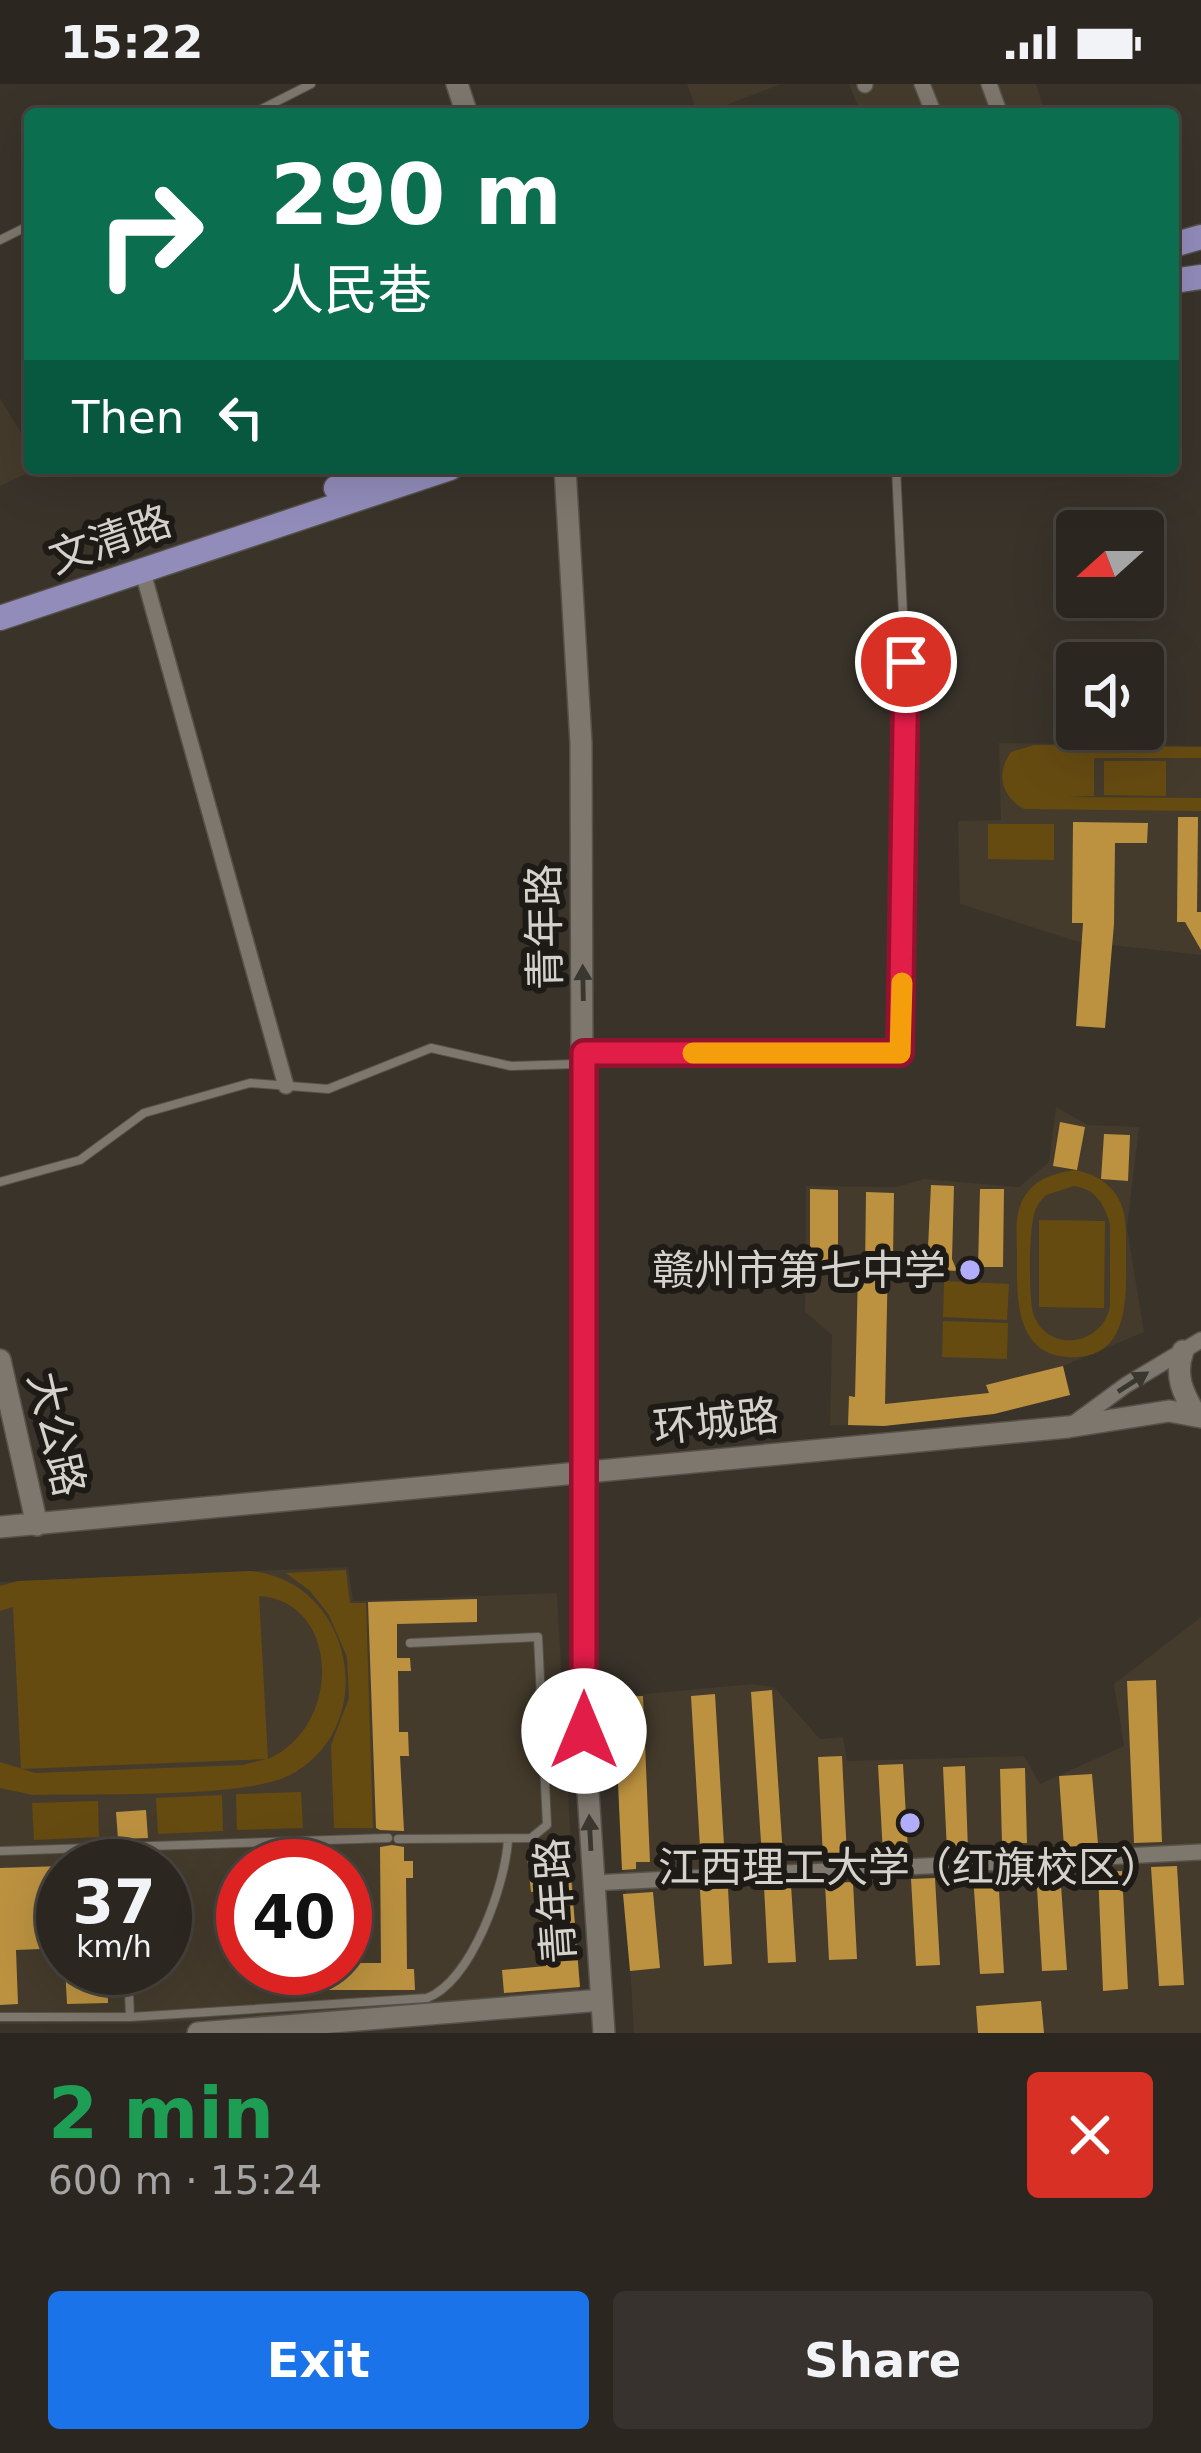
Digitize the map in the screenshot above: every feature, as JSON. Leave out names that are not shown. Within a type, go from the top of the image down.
[{"type":"main road","name":"文清路","points":[[0,602],[379,474]]},
{"type":"main road","name":"文清路","points":[[0,618],[432,474]]},
{"type":"street","name":"青年路","points":[[565,474],[581,743],[584,1731],[604,2033]]},
{"type":"street","points":[[142,569],[286,1086]]},
{"type":"street","points":[[1192,1346],[1177,1367],[1198,1416]]},
{"type":"street","points":[[1068,1427],[1192,1346]]},
{"type":"street","name":"大公路","points":[[0,1360],[37,1525]]},
{"type":"street","name":"环城路","points":[[0,1527],[1068,1427],[1169,1411],[1198,1416]]},
{"type":"street","points":[[592,1882],[1201,1852]]},
{"type":"street","points":[[198,2033],[601,2000]]},
{"type":"lane","points":[[264,108],[311,84]]},
{"type":"lane","points":[[0,1182],[80,1160],[144,1113],[250,1083],[328,1089],[431,1048],[511,1066],[584,1058],[900,1053],[908,698],[896,474]]},
{"type":"lane","points":[[192,1844],[531,1838],[547,1826],[538,1636],[410,1643]]},
{"type":"lane","points":[[544,1733],[584,1731]]},
{"type":"lane","points":[[0,2018],[130,2017],[419,2000],[437,1994],[457,1975],[495,1900],[508,1839]]},
{"type":"lane","points":[[0,1851],[36,1850]]},
{"type":"lane","points":[[129,1995],[130,2017]]},
{"type":"shaded area","points":[[687,84],[781,84],[719,108],[696,108]]},
{"type":"shaded area","points":[[849,84],[1036,84],[1044,108],[859,108]]},
{"type":"shaded area","points":[[0,398],[24,438],[25,474],[0,486]]},
{"type":"shaded area","points":[[999,743],[1056,744],[1056,750],[1201,746],[1201,955],[1111,945],[1105,1028],[1076,1026],[1082,943],[960,904],[958,821],[1001,820]]},
{"type":"shaded area","points":[[1034,745],[1056,745],[1056,750],[1201,747],[1201,758],[1094,758],[1094,796],[1067,797],[1201,798],[1201,811],[1024,809],[1003,784],[1003,768],[1011,752]]},
{"type":"shaded area","points":[[1104,761],[1166,761],[1166,796],[1104,795]]},
{"type":"shaded area","points":[[988,824],[1054,824],[1054,860],[988,859]]},
{"type":"shaded area","name":"赣州市第七中学","points":[[1056,1107],[1088,1125],[1139,1127],[1127,1228],[1144,1332],[1063,1366],[1070,1395],[884,1426],[830,1425],[832,1335],[805,1312],[806,1186],[897,1187],[924,1179],[1019,1187],[1049,1162]]},
{"type":"shaded area","points":[[1075,1170],[1101,1180],[1119,1199],[1125,1222],[1126,1288],[1114,1337],[1089,1355],[1068,1357],[1037,1345],[1022,1320],[1016,1231],[1027,1193],[1042,1179]],"holes":[[[1074,1186],[1098,1199],[1110,1224],[1110,1305],[1098,1329],[1076,1340],[1064,1340],[1052,1336],[1034,1316],[1031,1231],[1035,1211],[1046,1195]]]},
{"type":"shaded area","points":[[1039,1220],[1105,1221],[1104,1308],[1039,1307]]},
{"type":"shaded area","points":[[944,1281],[1009,1284],[1007,1320],[943,1317]]},
{"type":"shaded area","points":[[943,1321],[1008,1323],[1007,1359],[942,1357]]},
{"type":"shaded area","points":[[348,1567],[353,1601],[557,1593],[579,1991],[505,2003],[130,2024],[0,2024],[0,1582]]},
{"type":"shaded area","points":[[346,1570],[350,1603],[366,1603],[373,1828],[334,1828],[331,1745],[349,1698],[347,1657],[329,1615],[310,1591],[286,1573]]},
{"type":"shaded area","points":[[250,1571],[285,1580],[313,1600],[333,1627],[343,1658],[345,1692],[337,1724],[319,1753],[290,1775],[268,1783],[204,1791],[33,1795],[0,1788],[0,1762],[21,1769],[13,1607],[0,1611],[0,1586],[18,1581]],"holes":[[[259,1596],[286,1603],[305,1619],[317,1641],[322,1667],[319,1694],[310,1720],[292,1743],[268,1759]],[[266,1759],[243,1765],[35,1773],[22,1769]]]},
{"type":"shaded area","name":"江西理工大学（红旗校区）","points":[[1201,1617],[1201,2033],[634,2033],[614,1697],[752,1684],[774,1687],[820,1739],[843,1737],[847,1761],[1024,1756],[1040,1784],[1124,1746],[1114,1684]]},
{"type":"shaded area","points":[[301,1792],[303,1828],[237,1830],[236,1794]]},
{"type":"shaded area","points":[[222,1795],[223,1831],[158,1834],[156,1798]]},
{"type":"shaded area","points":[[98,1801],[99,1837],[34,1840],[32,1803]]},
{"type":"building","points":[[1178,817],[1198,817],[1201,950],[1185,922],[1177,922]]},
{"type":"building","points":[[1073,822],[1148,823],[1147,843],[1115,843],[1105,1028],[1076,1026],[1083,923],[1072,923]]},
{"type":"building","points":[[1060,1122],[1085,1127],[1077,1170],[1053,1166]]},
{"type":"building","points":[[1104,1134],[1130,1135],[1128,1181],[1101,1179]]},
{"type":"building","points":[[931,1185],[954,1186],[952,1259],[957,1271],[927,1269]]},
{"type":"building","points":[[810,1189],[838,1190],[838,1269],[810,1268]]},
{"type":"building","points":[[980,1189],[1004,1189],[1003,1267],[978,1267]]},
{"type":"building","points":[[866,1192],[894,1193],[885,1404],[989,1393],[986,1385],[1063,1366],[1070,1395],[994,1414],[884,1426],[848,1425],[849,1396],[855,1397],[858,1273],[865,1273]]},
{"type":"building","points":[[477,1599],[477,1622],[397,1624],[397,1658],[410,1658],[411,1671],[398,1671],[399,1732],[408,1732],[409,1756],[400,1756],[404,1831],[380,1830],[376,1828],[368,1602]]},
{"type":"building","points":[[1156,1680],[1162,1842],[1134,1843],[1127,1681]]},
{"type":"building","points":[[772,1690],[783,1856],[762,1857],[751,1692]]},
{"type":"building","points":[[715,1694],[725,1862],[701,1864],[691,1696]]},
{"type":"building","points":[[643,1696],[650,1862],[636,1862],[636,1869],[622,1870],[614,1697]]},
{"type":"building","points":[[842,1756],[847,1856],[823,1857],[818,1757]]},
{"type":"building","points":[[903,1764],[908,1851],[883,1853],[878,1765]]},
{"type":"building","points":[[965,1766],[968,1850],[947,1851],[943,1767]]},
{"type":"building","points":[[1025,1768],[1027,1843],[1002,1843],[1000,1769]]},
{"type":"building","points":[[1092,1774],[1098,1844],[1064,1847],[1059,1776]]},
{"type":"building","points":[[146,1810],[148,1838],[118,1839],[116,1812]]},
{"type":"building","points":[[380,1847],[404,1847],[404,1861],[413,1861],[413,1878],[406,1878],[407,1969],[414,1969],[415,1990],[372,1990],[372,1963],[381,1963]]},
{"type":"building","points":[[569,1851],[580,1987],[504,1993],[502,1970],[546,1966],[540,1891],[531,1892],[527,1855]]},
{"type":"building","points":[[1177,1866],[1184,1985],[1159,1986],[1151,1867]]},
{"type":"building","points":[[36,1867],[36,1949],[16,1950],[18,2004],[0,2005],[0,1868]]},
{"type":"building","points":[[1060,1871],[1067,1970],[1042,1971],[1036,1872]]},
{"type":"building","points":[[1122,1871],[1128,1989],[1103,1991],[1098,1872]]},
{"type":"building","points":[[998,1874],[1004,1973],[980,1974],[973,1876]]},
{"type":"building","points":[[935,1878],[940,1965],[916,1966],[911,1879]]},
{"type":"building","points":[[853,1882],[857,1959],[829,1960],[825,1883]]},
{"type":"building","points":[[791,1885],[796,1962],[768,1963],[764,1886]]},
{"type":"building","points":[[728,1888],[732,1964],[704,1966],[700,1890]]},
{"type":"building","points":[[653,1892],[660,1968],[630,1971],[623,1894]]},
{"type":"building","points":[[66,1995],[108,1995],[108,2003],[67,2004]]},
{"type":"building","points":[[1041,2001],[1044,2033],[978,2033],[976,2006]]},
{"type":"slow traffic","points":[[693,1053],[900,1053],[902,983]]},
{"type":"place","name":"赣州市第七中学","points":[[970,1270]]},
{"type":"place","name":"江西理工大学（红旗校区）","points":[[910,1823]]},
{"type":"route","points":[[584,1731],[584,1053],[900,1053],[906,662]]}]
